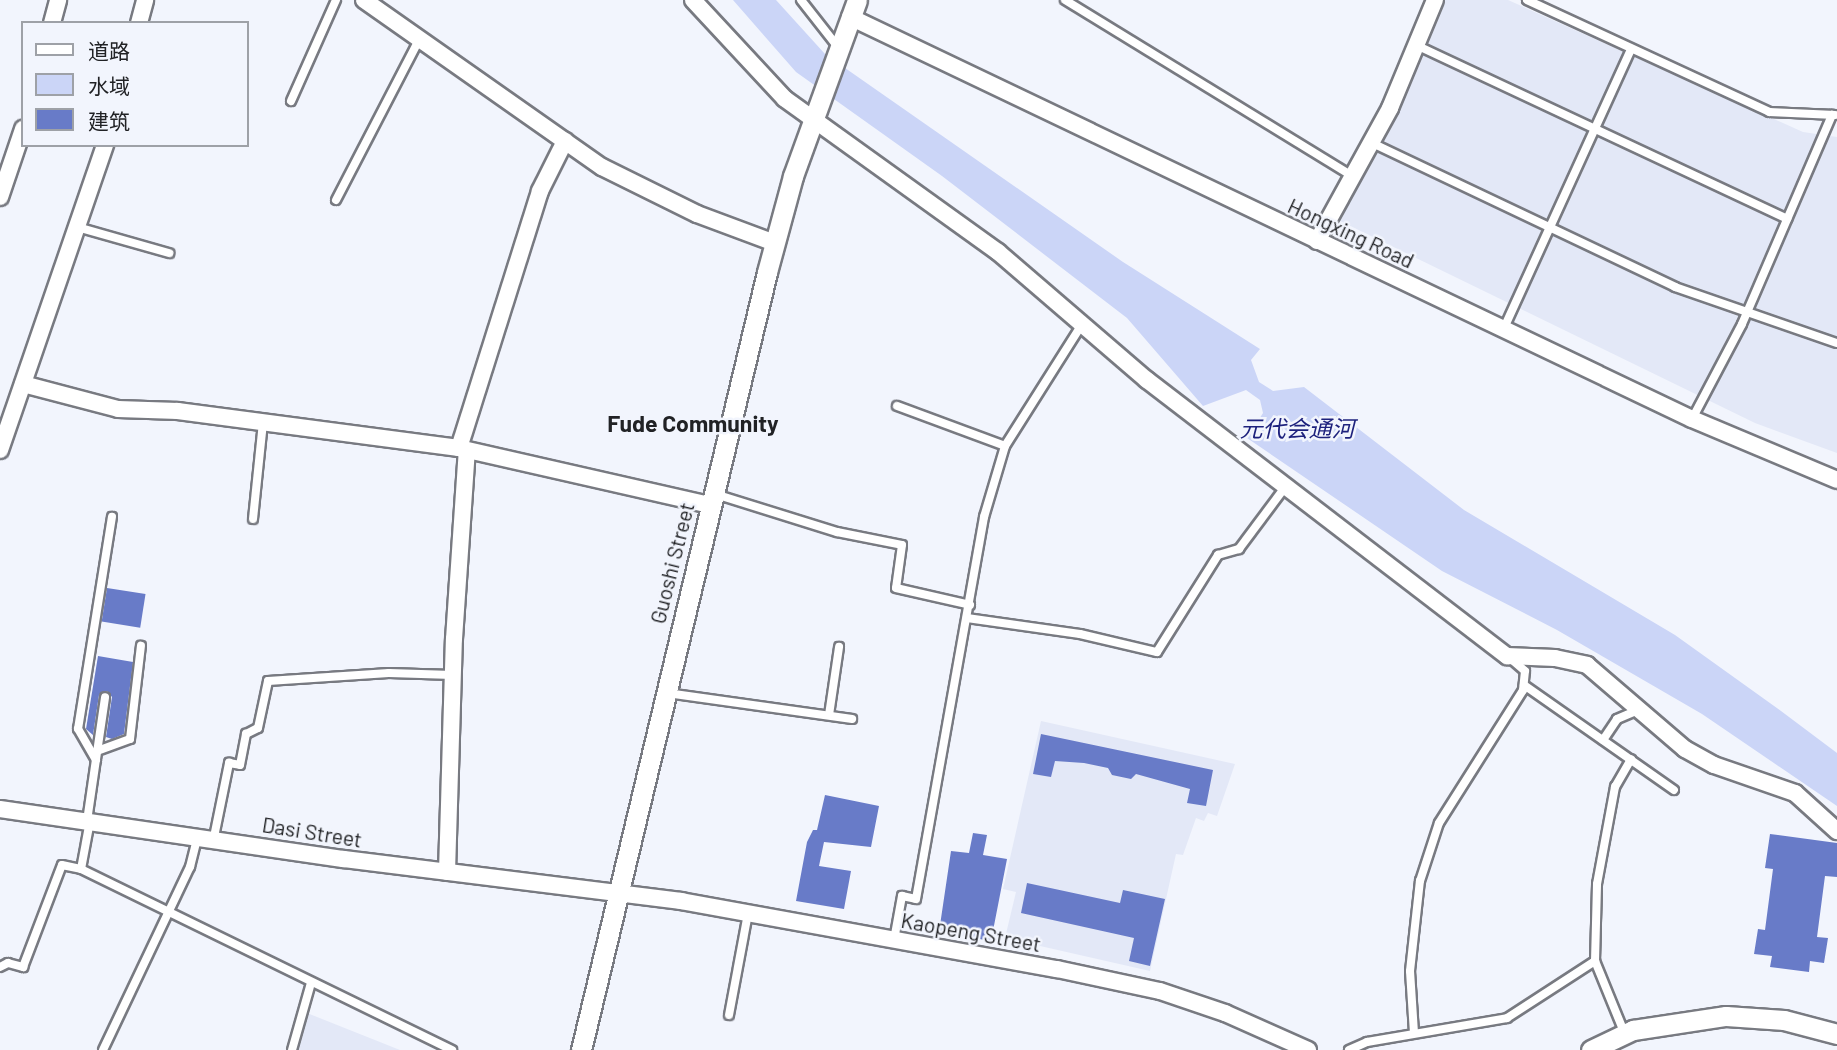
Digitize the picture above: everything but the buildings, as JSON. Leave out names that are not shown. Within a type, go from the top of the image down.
[{"type":"street","points":[[53,21],[58,0]]},
{"type":"street","points":[[140,21],[145,0]]},
{"type":"street","points":[[364,0],[602,167],[697,215],[775,243]]},
{"type":"street","points":[[693,0],[749,64],[813,120],[998,253],[1082,324],[1286,486],[1507,656],[1555,658],[1587,665],[1685,750],[1713,765],[1795,793],[1837,831]]},
{"type":"street","points":[[1317,241],[1370,142],[1436,0]]},
{"type":"street","name":"Guoshi Street","points":[[581,1050],[664,693],[775,243],[813,120],[853,9]]},
{"type":"street","name":"Hongxing Road","points":[[853,9],[1317,241],[1692,419],[1837,480]]},
{"type":"street","points":[[0,197],[21,135]]},
{"type":"street","points":[[447,872],[463,449],[540,191],[565,141]]},
{"type":"street","points":[[0,450],[104,147]]},
{"type":"street","points":[[23,384],[118,409],[178,411],[463,449],[711,499]]},
{"type":"street","name":"Dasi Street","points":[[0,809],[447,872],[617,893]]},
{"type":"street","name":"Kaopeng Street","points":[[617,893],[748,913],[1160,991],[1225,1013],[1308,1050]]},
{"type":"street","points":[[1591,1050],[1624,1034],[1667,1022],[1726,1016],[1784,1020],[1837,1034]]},
{"type":"lane","points":[[291,101],[336,0]]},
{"type":"lane","points":[[801,0],[839,48]]},
{"type":"lane","points":[[1065,0],[1352,176]]},
{"type":"lane","points":[[1527,0],[1769,112],[1835,115],[1747,312],[1692,419]]},
{"type":"lane","points":[[336,200],[420,38]]},
{"type":"lane","points":[[1416,46],[1787,219]]},
{"type":"lane","points":[[1504,328],[1632,49]]},
{"type":"lane","points":[[1370,142],[1675,287],[1837,343]]},
{"type":"lane","points":[[77,227],[169,253]]},
{"type":"lane","points":[[894,940],[902,896],[916,898],[984,517],[1005,446],[1082,324]]},
{"type":"lane","points":[[897,406],[1005,446]]},
{"type":"lane","points":[[253,519],[263,422]]},
{"type":"lane","points":[[967,618],[1080,634],[1157,652],[1218,555],[1239,549],[1286,486]]},
{"type":"lane","points":[[711,499],[902,545],[896,588],[970,605]]},
{"type":"lane","points":[[96,756],[78,729],[112,517]]},
{"type":"lane","points":[[96,756],[130,739],[141,646]]},
{"type":"lane","points":[[829,715],[839,647]]},
{"type":"lane","points":[[1414,1033],[1410,971],[1413,922],[1428,852],[1470,767],[1524,685],[1525,671],[1507,656]]},
{"type":"lane","points":[[103,1050],[206,836],[229,763],[240,765],[246,734],[258,728],[268,681],[389,673],[453,676]]},
{"type":"lane","points":[[1524,685],[1674,790]]},
{"type":"lane","points":[[664,693],[852,719]]},
{"type":"lane","points":[[81,869],[105,697]]},
{"type":"lane","points":[[1603,740],[1617,719],[1638,710]]},
{"type":"lane","points":[[1624,1034],[1595,961],[1597,884],[1611,804],[1631,760]]},
{"type":"lane","points":[[0,967],[8,963],[23,967],[62,865],[81,869],[452,1050]]},
{"type":"lane","points":[[729,1015],[748,913]]},
{"type":"lane","points":[[1349,1050],[1414,1033],[1507,1018],[1595,961]]},
{"type":"lane","points":[[292,1050],[310,983]]},
{"type":"shaded area","points":[[1441,0],[1508,0],[1803,132],[1837,137],[1837,453],[1755,423],[1336,219]]},
{"type":"shaded area","points":[[1041,721],[1235,764],[1217,816],[1208,813],[1204,821],[1196,818],[1183,855],[1176,854],[1150,971],[1005,938],[1016,892],[1003,889]]},
{"type":"shaded area","points":[[307,1013],[400,1050],[295,1050]]},
{"type":"water","name":"元代会通河","points":[[733,0],[776,0],[825,54],[1123,262],[1260,349],[1251,360],[1259,382],[1273,391],[1304,387],[1464,510],[1675,635],[1781,711],[1837,753],[1837,806],[1702,714],[1557,630],[1442,571],[1247,438],[1263,413],[1260,400],[1246,390],[1203,406],[1127,318],[942,176],[796,72]]},
{"type":"district","name":"Fude Community","points":[[693,423]]}]
